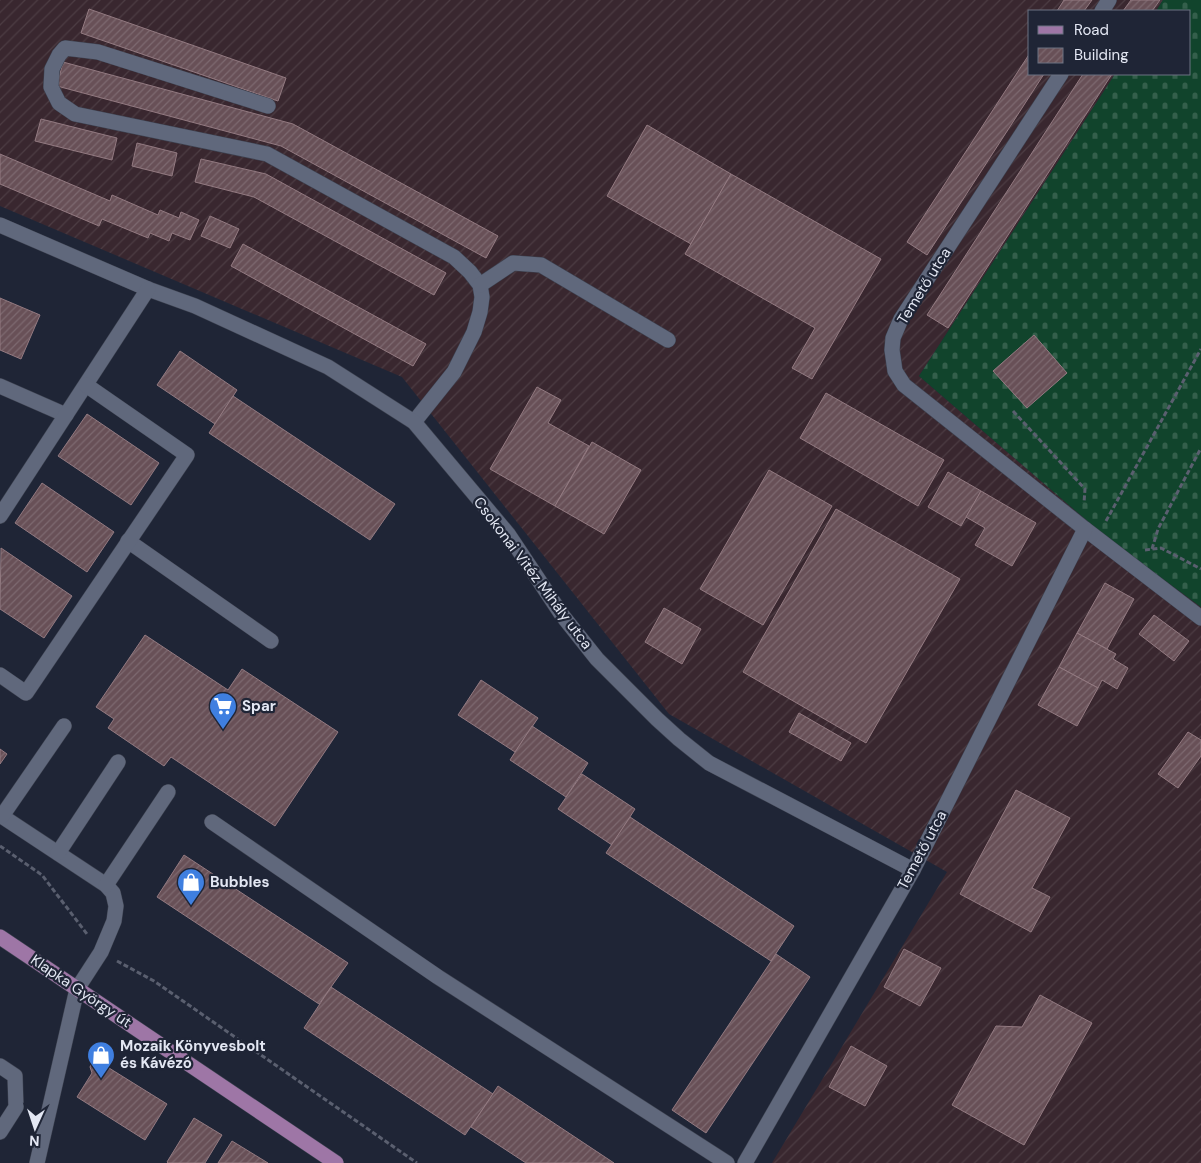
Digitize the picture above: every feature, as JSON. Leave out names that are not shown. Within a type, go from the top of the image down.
[{"type":"main road","name":"Klapka György út","points":[[0,937],[336,1163]]},
{"type":"street","points":[[268,106],[98,52],[65,48],[52,69],[50,87],[58,103],[75,114],[267,154],[454,257],[470,272],[480,285],[482,297],[474,332],[454,372],[414,422]]},
{"type":"street","name":"Temető utca","points":[[1060,75],[901,319],[893,338],[892,350],[895,371],[904,385],[1085,529],[1201,618]]},
{"type":"street","name":"Csokonai Vitéz Mihály utca","points":[[0,226],[148,289],[195,306],[328,367],[414,422],[508,534],[562,615],[597,658],[679,740],[709,762],[914,870]]},
{"type":"street","points":[[480,285],[513,263],[541,265],[668,340]]},
{"type":"street","points":[[0,516],[148,289]]},
{"type":"street","points":[[0,676],[26,693],[187,455],[86,384]]},
{"type":"street","points":[[0,386],[66,416]]},
{"type":"street","name":"Temető utca","points":[[744,1163],[914,870],[1085,529]]},
{"type":"street","points":[[128,541],[271,641]]},
{"type":"street","points":[[37,1163],[77,989],[102,952],[114,921],[116,906],[113,893],[106,885],[1,816],[64,726]]},
{"type":"street","points":[[58,853],[118,762]]},
{"type":"street","points":[[106,885],[168,792]]},
{"type":"street","points":[[212,822],[438,977],[727,1163]]},
{"type":"street","points":[[0,1066],[15,1076],[16,1106],[0,1132]]},
{"type":"path","points":[[1102,529],[1201,349]]},
{"type":"path","points":[[1013,411],[1085,489],[1084,504]]},
{"type":"path","points":[[1152,549],[1158,529],[1201,448]]},
{"type":"path","points":[[1143,551],[1161,548],[1201,569]]},
{"type":"path","points":[[0,846],[42,875],[102,952],[154,981],[417,1163]]},
{"type":"shaded area","points":[[0,0],[1163,0],[1157,10],[1028,10],[1028,75],[1114,75],[919,376],[1106,537],[1201,607],[1201,1163],[772,1163],[947,872],[669,714],[402,377],[0,206]]},
{"type":"green space","points":[[1163,0],[1201,0],[1201,607],[1106,537],[919,376],[1114,75],[1191,75],[1191,10],[1157,10]]},
{"type":"building","points":[[1064,0],[1092,0],[1085,10],[1058,10]]},
{"type":"building","points":[[1131,0],[1160,0],[1153,10],[1124,10]]},
{"type":"building","points":[[89,9],[286,78],[278,101],[81,33]]},
{"type":"building","points":[[1028,56],[1028,75],[1043,75],[927,255],[907,242]]},
{"type":"building","points":[[63,62],[293,124],[498,236],[486,258],[281,146],[57,86]]},
{"type":"building","points":[[1082,75],[1111,75],[948,328],[927,315]]},
{"type":"building","points":[[41,119],[117,138],[112,160],[35,141]]},
{"type":"building","points":[[647,125],[731,174],[691,244],[607,196]]},
{"type":"building","points":[[137,143],[177,153],[172,176],[132,166]]},
{"type":"building","points":[[0,154],[110,201],[112,195],[158,215],[160,210],[179,218],[181,212],[199,220],[190,240],[172,233],[169,241],[150,233],[148,238],[102,219],[99,226],[0,184]]},
{"type":"building","points":[[201,159],[266,174],[446,273],[434,295],[254,197],[195,182]]},
{"type":"building","points":[[731,174],[881,259],[812,379],[792,368],[815,328],[685,254]]},
{"type":"building","points":[[210,216],[239,229],[230,248],[201,236]]},
{"type":"building","points":[[243,244],[426,344],[413,366],[231,266]]},
{"type":"building","points":[[0,298],[40,315],[21,359],[0,350]]},
{"type":"building","points":[[1034,335],[1067,373],[1027,408],[993,371]]},
{"type":"building","points":[[180,351],[237,390],[215,424],[157,385]]},
{"type":"building","points":[[537,387],[561,400],[548,423],[589,446],[555,506],[490,469]]},
{"type":"building","points":[[826,393],[944,460],[918,506],[800,438]]},
{"type":"building","points":[[233,396],[395,504],[370,540],[209,433]]},
{"type":"building","points":[[87,414],[159,463],[131,505],[58,456]]},
{"type":"building","points":[[592,442],[641,470],[604,534],[555,506]]},
{"type":"building","points":[[769,470],[832,506],[763,625],[700,589]]},
{"type":"building","points":[[948,472],[981,491],[961,526],[928,507]]},
{"type":"building","points":[[42,483],[114,532],[87,572],[15,523]]},
{"type":"building","points":[[981,491],[1036,523],[1012,566],[975,545],[985,528],[966,517]]},
{"type":"building","points":[[836,509],[960,579],[866,743],[743,672]]},
{"type":"building","points":[[1,548],[72,596],[44,638],[0,609]]},
{"type":"building","points":[[1105,583],[1134,599],[1107,649],[1077,633]]},
{"type":"building","points":[[664,608],[701,629],[682,664],[645,642]]},
{"type":"building","points":[[1154,615],[1189,641],[1174,661],[1139,634]]},
{"type":"building","points":[[1077,633],[1116,654],[1113,659],[1128,668],[1117,689],[1102,680],[1098,688],[1059,667]]},
{"type":"building","name":"Spar","points":[[145,635],[228,690],[242,669],[338,732],[275,826],[171,757],[164,766],[108,728],[114,719],[96,707]]},
{"type":"building","points":[[1059,667],[1098,688],[1077,726],[1038,705]]},
{"type":"building","points":[[481,680],[538,718],[515,752],[458,715]]},
{"type":"building","points":[[799,713],[851,743],[841,761],[789,732]]},
{"type":"building","points":[[532,726],[588,763],[566,797],[510,760]]},
{"type":"building","points":[[1188,732],[1201,740],[1201,756],[1178,788],[1158,774]]},
{"type":"building","points":[[0,749],[7,754],[0,764]]},
{"type":"building","points":[[582,774],[635,809],[612,845],[558,809]]},
{"type":"building","points":[[1016,790],[1070,818],[1032,888],[1050,897],[1031,932],[960,894]]},
{"type":"building","points":[[630,817],[794,926],[771,961],[606,853]]},
{"type":"building","points":[[184,855],[348,963],[319,1004],[157,897]]},
{"type":"building","points":[[904,949],[941,968],[920,1006],[884,987]]},
{"type":"building","points":[[776,954],[810,977],[706,1133],[672,1110]]},
{"type":"building","points":[[331,987],[493,1094],[465,1135],[304,1028]]},
{"type":"building","points":[[1040,995],[1092,1023],[1024,1145],[952,1105],[996,1026],[1022,1027]]},
{"type":"building","points":[[851,1046],[887,1066],[865,1106],[829,1087]]},
{"type":"building","points":[[99,1057],[107,1061],[109,1068],[167,1104],[145,1140],[77,1097],[92,1073],[90,1067],[93,1060]]},
{"type":"building","points":[[498,1086],[614,1163],[526,1163],[471,1127]]},
{"type":"building","points":[[194,1118],[222,1135],[205,1163],[168,1163],[167,1162]]},
{"type":"building","points":[[232,1141],[268,1163],[218,1163]]},
{"type":"place","name":"Spar","points":[[223,730]]},
{"type":"place","name":"Bubbles","points":[[191,906]]},
{"type":"place","name":"Mozaik Könyvesbolt és Kávézó","points":[[101,1079]]}]
